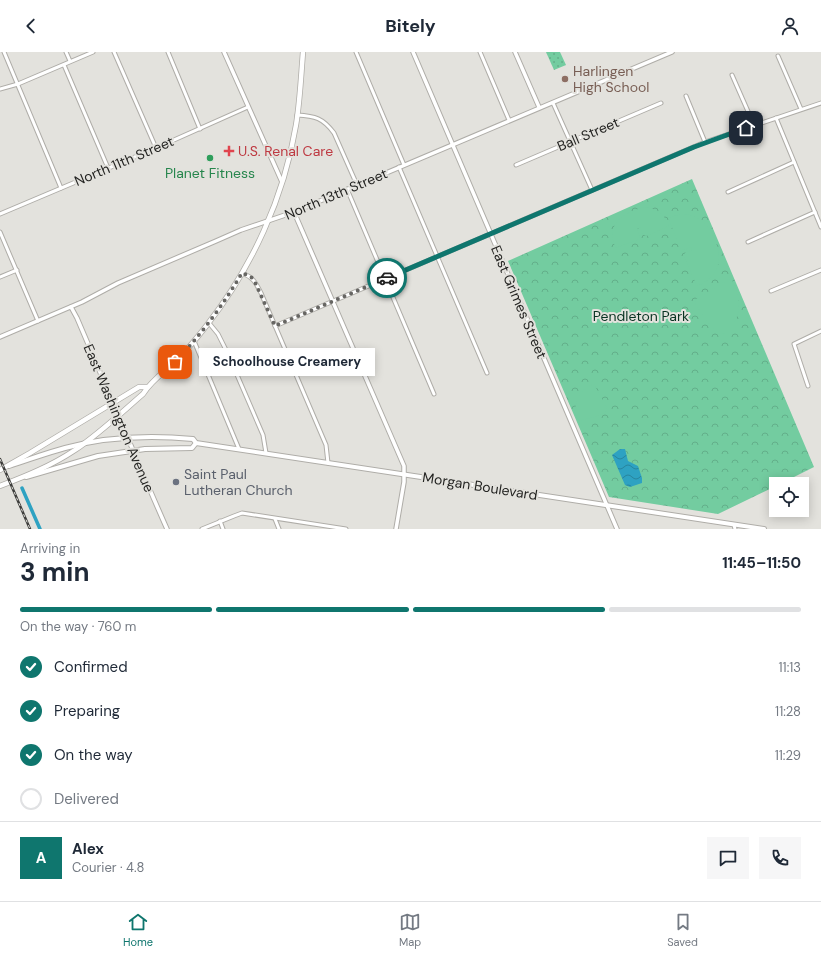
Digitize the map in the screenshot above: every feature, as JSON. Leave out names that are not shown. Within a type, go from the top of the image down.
[{"type":"main road","points":[[0,486],[17,480],[53,463],[84,443],[119,415],[143,394],[148,387],[175,362],[209,323],[224,303],[242,273],[268,222],[282,182],[297,115],[302,52]]},
{"type":"main road","points":[[0,470],[139,387],[148,387]]},
{"type":"main road","name":"Morgan Boulevard","points":[[6,467],[63,448],[84,443],[127,437],[156,436],[181,438],[193,439],[196,443],[266,454],[606,504],[734,527],[764,529]]},
{"type":"main road","name":"Morgan Boulevard","points":[[17,480],[87,459],[132,451],[165,448],[192,448],[196,443]]},
{"type":"street","points":[[4,52],[61,188]]},
{"type":"street","points":[[66,52],[70,61]]},
{"type":"street","points":[[0,89],[18,84],[93,52]]},
{"type":"street","points":[[114,52],[156,148]]},
{"type":"street","points":[[168,52],[200,129]]},
{"type":"street","points":[[224,52],[282,182]]},
{"type":"street","points":[[356,52],[404,165]]},
{"type":"street","name":"East Grimes Street","points":[[413,52],[617,529]]},
{"type":"street","points":[[480,52],[509,120]]},
{"type":"street","points":[[515,52],[539,107]]},
{"type":"street","name":"North 13th Street","points":[[0,337],[91,299],[123,281],[236,233],[294,212],[672,52]]},
{"type":"street","points":[[778,56],[801,109]]},
{"type":"street","points":[[64,65],[108,168]]},
{"type":"street","points":[[732,75],[754,125]]},
{"type":"street","points":[[686,96],[705,142]]},
{"type":"street","points":[[553,102],[592,190]]},
{"type":"street","name":"Ball Street","points":[[516,165],[661,103]]},
{"type":"street","points":[[275,326],[705,142],[821,103]]},
{"type":"street","name":"North 11th Street","points":[[0,214],[248,107]]},
{"type":"street","points":[[297,115],[317,117],[329,126],[334,133],[357,185]]},
{"type":"street","points":[[776,118],[821,227]]},
{"type":"street","points":[[728,192],[794,162]]},
{"type":"street","points":[[399,167],[487,373]]},
{"type":"street","points":[[347,189],[434,394]]},
{"type":"street","points":[[294,212],[404,466],[404,482],[396,529]]},
{"type":"street","points":[[748,242],[815,212]]},
{"type":"street","points":[[0,232],[38,321]]},
{"type":"street","points":[[0,277],[17,270]]},
{"type":"street","points":[[771,291],[821,270]]},
{"type":"street","points":[[242,273],[250,276],[254,280],[275,326],[326,445],[328,463]]},
{"type":"street","name":"East Washington Avenue","points":[[71,307],[167,529]]},
{"type":"street","points":[[209,323],[218,334],[228,354],[262,435],[266,454]]},
{"type":"street","points":[[808,386],[794,349],[794,344],[821,331]]},
{"type":"street","points":[[194,341],[239,449]]},
{"type":"street","points":[[202,529],[242,514],[346,529]]},
{"type":"street","points":[[275,519],[279,529]]},
{"type":"street","points":[[220,521],[223,529]]},
{"type":"green space","points":[[546,52],[560,52],[566,65],[554,70]]},
{"type":"green space","name":"Pendleton Park","points":[[692,179],[814,467],[794,477],[769,477],[769,489],[718,514],[609,497],[508,261]]},
{"type":"green space","points":[[641,208],[655,209],[662,214],[669,226],[646,236],[643,234],[640,227],[637,229],[640,236],[639,239],[616,248],[612,233],[617,222],[621,217]]},
{"type":"green space","points":[[681,214],[687,214],[702,220],[712,233],[719,253],[718,266],[715,272],[710,278],[697,286],[684,256],[685,253],[692,250],[691,247],[684,250],[681,249],[668,218]]},
{"type":"green space","points":[[731,278],[735,286],[739,302],[739,310],[733,324],[720,336],[695,304],[696,299]]},
{"type":"green space","points":[[594,384],[607,408],[605,413],[578,421],[575,410],[580,394],[589,386]]},
{"type":"water","points":[[620,449],[625,449],[628,461],[638,466],[642,483],[630,487],[625,485],[612,455]]},
{"type":"waterway","points":[[22,488],[40,529]]},
{"type":"railway","points":[[0,459],[30,529]]},
{"type":"way so far","points":[[175,362],[212,320],[242,273],[250,276],[254,280],[275,326],[387,278]]},
{"type":"place","name":"Harlingen High School","points":[[565,79]]},
{"type":"place","name":"U.S. Renal Care","points":[[229,151]]},
{"type":"place","name":"Planet Fitness","points":[[210,158]]},
{"type":"place","name":"Schoolhouse Creamery","points":[[175,362]]},
{"type":"place","name":"Saint Paul Lutheran Church","points":[[176,482]]},
{"type":"route","points":[[387,278],[705,142],[746,128]]}]
